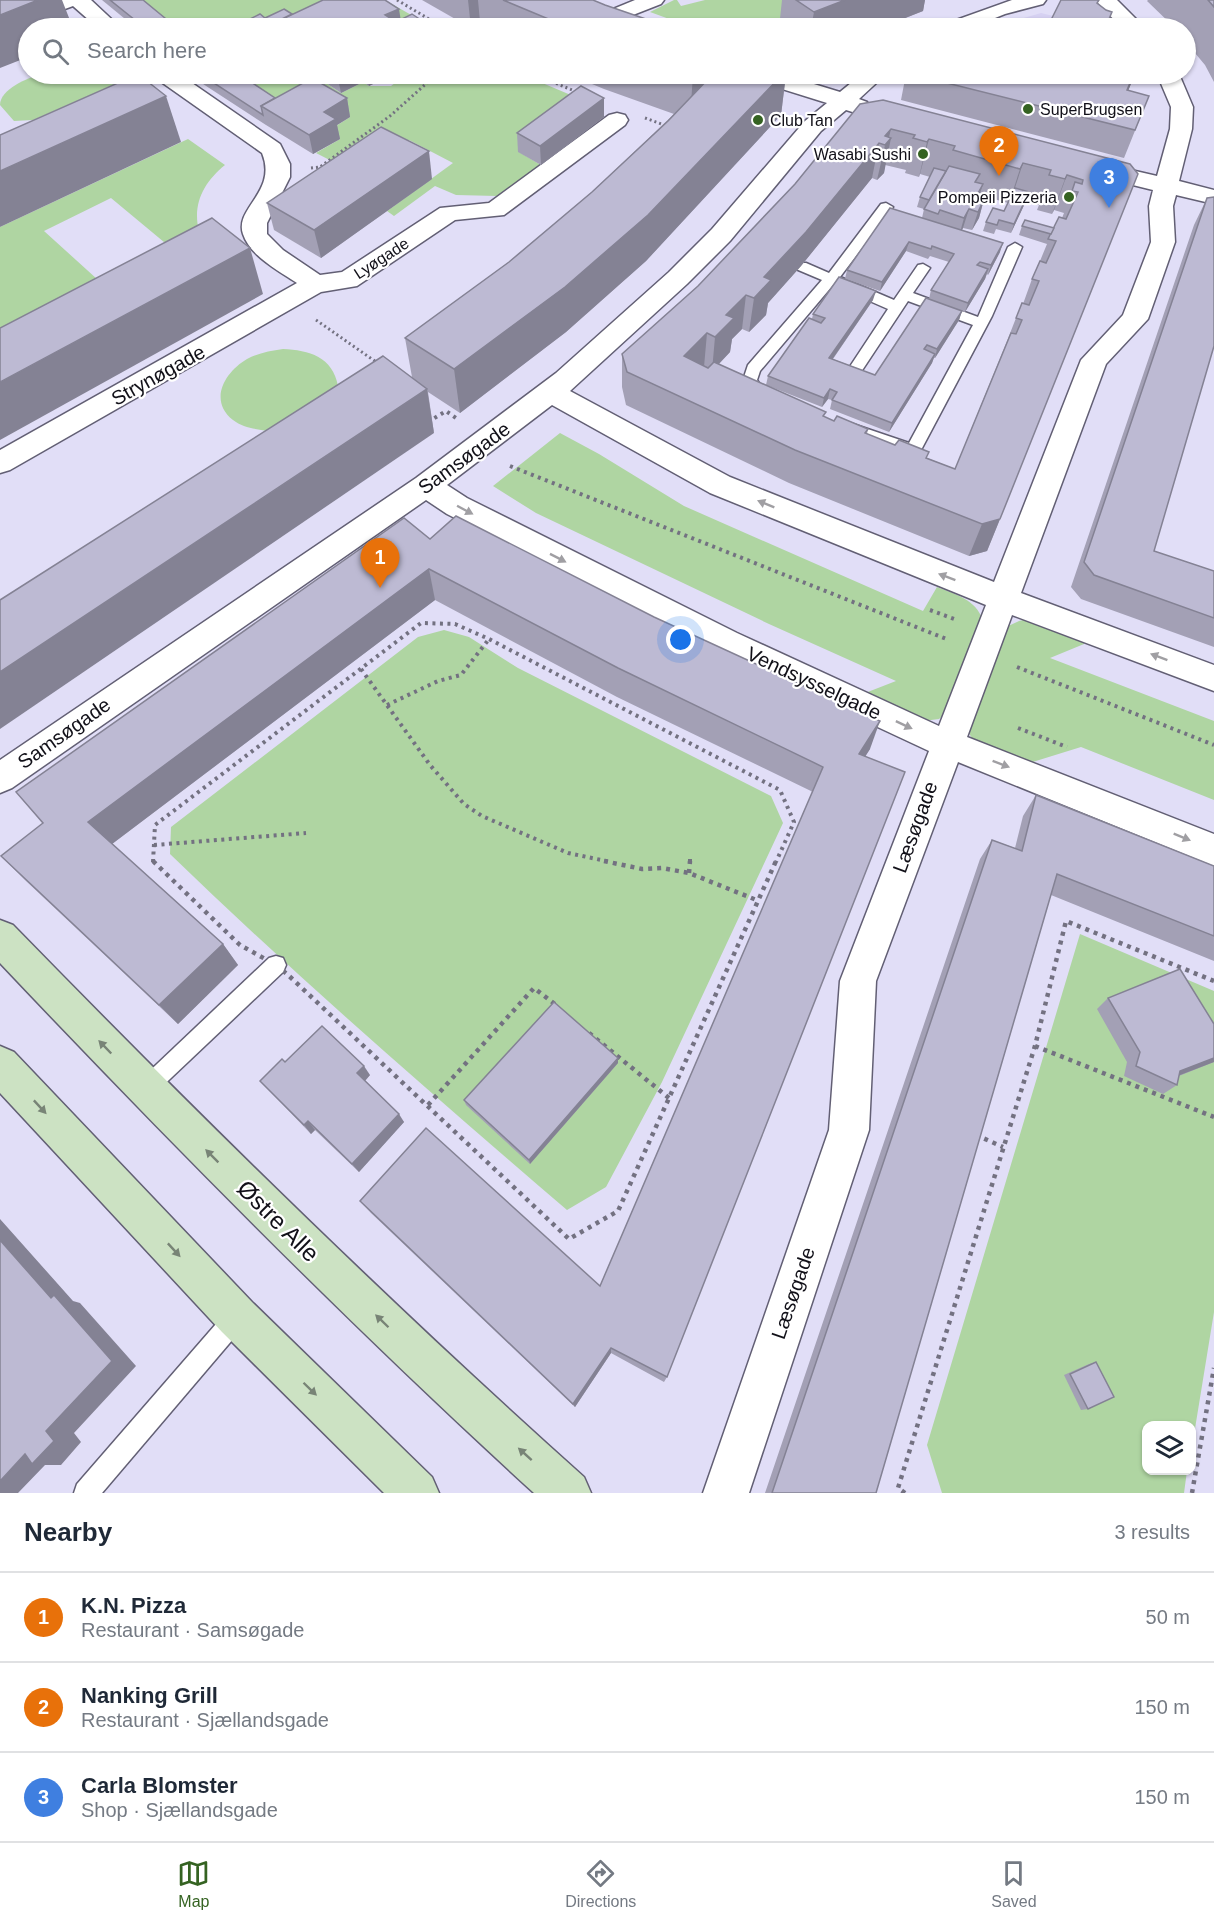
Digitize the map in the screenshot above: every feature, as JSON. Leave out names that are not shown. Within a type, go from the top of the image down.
[{"type":"street","points":[[23,18],[69,0]]},
{"type":"street","points":[[79,0],[99,18]]},
{"type":"street","points":[[588,9],[608,18],[654,0]]},
{"type":"street","points":[[988,18],[1036,0]]},
{"type":"street","points":[[1105,0],[1124,18]]},
{"type":"street","points":[[0,27],[18,20]]},
{"type":"street","points":[[170,84],[176,95],[272,149],[279,159],[280,172],[276,188],[255,219],[254,232],[261,245],[315,284]]},
{"type":"street","points":[[791,84],[876,112]]},
{"type":"street","name":"Samsøgade","points":[[0,778],[426,486],[551,392],[714,243],[813,126],[863,84]]},
{"type":"street","name":"Læsøgade","points":[[726,1493],[849,1130],[858,981],[946,744],[1094,360],[1135,320],[1163,242],[1161,206],[1180,129],[1182,106],[1172,84]]},
{"type":"street","name":"Lyøgade","points":[[315,284],[348,280],[449,213],[495,210],[617,120]]},
{"type":"street","points":[[1075,164],[1214,197]]},
{"type":"street","name":"Strynøgade","points":[[0,463],[315,284]]},
{"type":"street","points":[[551,392],[720,485],[1002,598],[1214,678]]},
{"type":"street","name":"Vendsysselgade","points":[[426,486],[457,506],[620,589],[946,744],[1214,850]]},
{"type":"street","name":"Østre Alle","points":[[0,937],[145,1089],[388,1327],[482,1417],[568,1493]]},
{"type":"street","points":[[0,1065],[237,1317],[416,1493]]},
{"type":"lane","points":[[771,400],[759,396],[750,380],[753,369],[831,279],[886,207]]},
{"type":"lane","points":[[825,419],[913,450],[981,323],[1015,247]]},
{"type":"lane","points":[[801,266],[831,279],[981,323]]},
{"type":"lane","points":[[855,368],[923,268]]},
{"type":"lane","points":[[145,1089],[276,965]]},
{"type":"lane","points":[[86,1493],[237,1317]]},
{"type":"path","points":[[397,0],[427,18]]},
{"type":"path","points":[[280,172],[320,167],[390,116],[426,84]]},
{"type":"path","points":[[287,300],[380,365]]},
{"type":"path","points":[[428,422],[446,411]]},
{"type":"path","points":[[510,465],[958,644]]},
{"type":"path","points":[[930,610],[966,624]]},
{"type":"path","points":[[421,623],[455,624],[489,639],[780,790],[794,822],[618,1211],[569,1239],[276,965],[240,945],[153,863],[155,825],[361,669],[421,623]]},
{"type":"path","points":[[387,705],[438,681],[461,675],[489,639]]},
{"type":"path","points":[[1015,666],[1214,745]]},
{"type":"path","points":[[361,669],[437,773],[464,804],[482,816],[568,853],[642,868],[662,868],[689,873],[759,901]]},
{"type":"path","points":[[1018,728],[1067,747]]},
{"type":"path","points":[[154,845],[306,833]]},
{"type":"path","points":[[689,873],[690,857]]},
{"type":"path","points":[[905,1493],[898,1488],[1035,1046],[1066,921],[1214,981]]},
{"type":"path","points":[[428,1105],[534,988],[561,1010]]},
{"type":"path","points":[[588,1032],[669,1098]]},
{"type":"path","points":[[1035,1046],[1214,1118]]},
{"type":"path","points":[[972,1134],[1003,1147]]},
{"type":"path","points":[[1192,1493],[1214,1368]]},
{"type":"shaded area","points":[[1041,13],[1062,18],[1024,18]]},
{"type":"green space","points":[[135,0],[385,0],[416,18],[156,18]]},
{"type":"green space","points":[[674,0],[677,0],[681,6],[705,0],[869,0],[823,18],[666,18],[650,12]]},
{"type":"green space","points":[[116,84],[33,120],[14,121],[0,105],[5,94],[16,85]]},
{"type":"green space","points":[[242,84],[328,84],[341,93],[359,84],[391,86],[394,84],[545,84],[585,101],[519,152],[541,165],[497,196],[456,195],[435,186],[394,216],[387,211],[453,163],[409,140],[357,174],[316,153],[340,139],[328,131],[350,117],[286,114]]},
{"type":"green space","points":[[188,139],[225,165],[211,179],[202,194],[197,212],[199,231],[182,257],[111,198],[44,231],[108,289],[0,354],[0,227]]},
{"type":"green space","points":[[283,349],[302,351],[318,357],[331,368],[338,386],[268,431],[237,423],[226,412],[222,404],[222,387],[226,379],[247,359]]},
{"type":"green space","points":[[560,433],[684,506],[923,611],[937,587],[970,602],[983,620],[948,711],[939,719],[923,721],[860,695],[896,681],[769,624],[536,513],[493,486]]},
{"type":"green space","points":[[1028,619],[1084,637],[1084,644],[1050,658],[1214,721],[1214,800],[1081,747],[1023,765],[981,747],[970,735],[967,727],[1004,628]]},
{"type":"green space","points":[[444,630],[469,637],[518,668],[771,796],[783,823],[662,1082],[606,1187],[567,1210],[316,991],[170,854],[171,827],[418,637]]},
{"type":"green space","points":[[1080,934],[1214,991],[1214,1312],[1196,1422],[1142,1421],[1142,1475],[1186,1475],[1184,1493],[942,1493],[927,1445]]},
{"type":"building","points":[[0,0],[38,0],[0,15]]},
{"type":"building","points":[[110,0],[143,0],[165,18],[132,18]]},
{"type":"building","points":[[323,0],[385,0],[399,9],[385,15],[390,18],[285,18]]},
{"type":"building","points":[[503,0],[593,0],[643,18],[546,18]]},
{"type":"building","points":[[796,0],[845,0],[814,12]]},
{"type":"building","points":[[1061,0],[1099,0],[1097,3],[1112,12],[1109,18],[1052,18]]},
{"type":"building","points":[[284,9],[292,14],[284,18],[265,18]]},
{"type":"building","points":[[260,14],[265,18],[252,18]]},
{"type":"building","points":[[412,14],[418,18],[404,18]]},
{"type":"building","points":[[115,84],[151,84],[166,96],[0,171],[0,135]]},
{"type":"building","points":[[215,84],[254,84],[275,98],[261,106],[263,115]]},
{"type":"building","points":[[301,84],[322,84],[347,98],[324,112],[336,119],[309,135],[261,106]]},
{"type":"building","points":[[703,84],[773,84],[648,215],[565,287],[454,369],[405,338],[509,262],[592,192],[668,121]]},
{"type":"building","points":[[951,84],[1130,84],[1127,90],[1149,96],[1135,130]]},
{"type":"building","points":[[581,86],[604,98],[540,146],[517,133]]},
{"type":"building","points":[[883,100],[1130,164],[1138,174],[1000,519],[982,524],[795,450],[627,372],[622,354],[698,286],[795,184],[860,104]],"holes":[[[891,129],[915,135],[913,138],[927,142],[929,139],[955,146],[953,150],[1020,169],[1023,163],[1051,170],[1049,175],[1065,179],[1067,175],[1083,180],[1082,184],[1075,182],[1072,191],[1078,192],[1066,219],[1059,217],[1048,239],[1056,241],[1046,263],[1040,261],[1032,279],[1039,281],[1029,305],[1022,303],[1016,318],[1022,320],[1016,334],[1011,333],[955,469],[926,458],[929,452],[899,440],[895,445],[865,433],[868,429],[837,416],[834,421],[823,416],[826,412],[714,362],[708,368],[684,356],[707,333],[715,337],[734,318],[726,315],[746,295],[754,298],[771,280],[764,277],[806,232],[879,143],[885,145],[891,138],[885,136]]]},
{"type":"building","points":[[381,127],[429,151],[314,230],[267,203]]},
{"type":"building","points":[[949,166],[980,174],[975,182],[983,184],[976,197],[984,199],[978,212],[969,209],[964,218],[940,210],[938,214],[924,209]]},
{"type":"building","points":[[934,168],[946,171],[929,200],[920,197]]},
{"type":"building","points":[[1015,188],[1029,192],[1014,224],[999,220],[997,225],[986,222],[993,208],[1004,211]]},
{"type":"building","points":[[1214,197],[1214,346],[1154,551],[1214,571],[1214,618],[1094,575],[1084,562],[1207,198]]},
{"type":"building","points":[[890,208],[1003,243],[991,265],[980,262],[977,265],[988,269],[968,303],[931,290],[954,254],[932,246],[931,249],[909,242],[882,282],[847,270]]},
{"type":"building","points":[[212,218],[250,248],[0,382],[0,328]]},
{"type":"building","points":[[1025,220],[1054,228],[1051,234],[1022,226]]},
{"type":"building","points":[[839,277],[876,291],[829,358],[875,375],[926,298],[962,311],[937,349],[927,345],[924,349],[935,354],[892,423],[832,400],[837,392],[830,389],[824,398],[768,376],[809,318],[821,323],[825,318],[813,314]]},
{"type":"building","points":[[383,356],[427,389],[0,672],[0,600]]},
{"type":"building","points":[[456,516],[654,617],[880,721],[859,754],[905,772],[667,1377],[611,1348],[573,1404],[360,1201],[426,1128],[600,1286],[823,767],[618,668],[429,569],[88,822],[223,944],[159,1005],[1,856],[43,823],[16,792],[404,518],[430,539]]},
{"type":"building","points":[[1036,795],[1214,866],[1214,936],[1057,874],[876,1493],[772,1493],[992,840],[1022,851]]},
{"type":"building","points":[[1180,969],[1214,1024],[1214,1058],[1180,1071],[1177,1085],[1136,1066],[1140,1052],[1108,998]]},
{"type":"building","points":[[554,1002],[618,1058],[529,1160],[464,1100]]},
{"type":"building","points":[[322,1026],[364,1066],[357,1073],[399,1114],[352,1164],[308,1121],[304,1125],[260,1081],[282,1059],[285,1062]]},
{"type":"building","points":[[0,1240],[51,1298],[54,1295],[112,1361],[46,1431],[54,1441],[32,1464],[25,1454],[0,1481]]},
{"type":"building","points":[[1096,1362],[1114,1397],[1088,1409],[1070,1374]]},
{"type":"place","name":"SuperBrugsen","points":[[1028,109]]},
{"type":"place","name":"Club Tan","points":[[758,120]]},
{"type":"place","name":"Wasabi Sushi","points":[[923,154]]},
{"type":"place","name":"Nanking Grill","points":[[999,176]]},
{"type":"place","name":"Pompeii Pizzeria","points":[[1069,197]]},
{"type":"place","name":"Carla Blomster","points":[[1109,208]]},
{"type":"place","name":"K.N. Pizza","points":[[380,588]]}]
